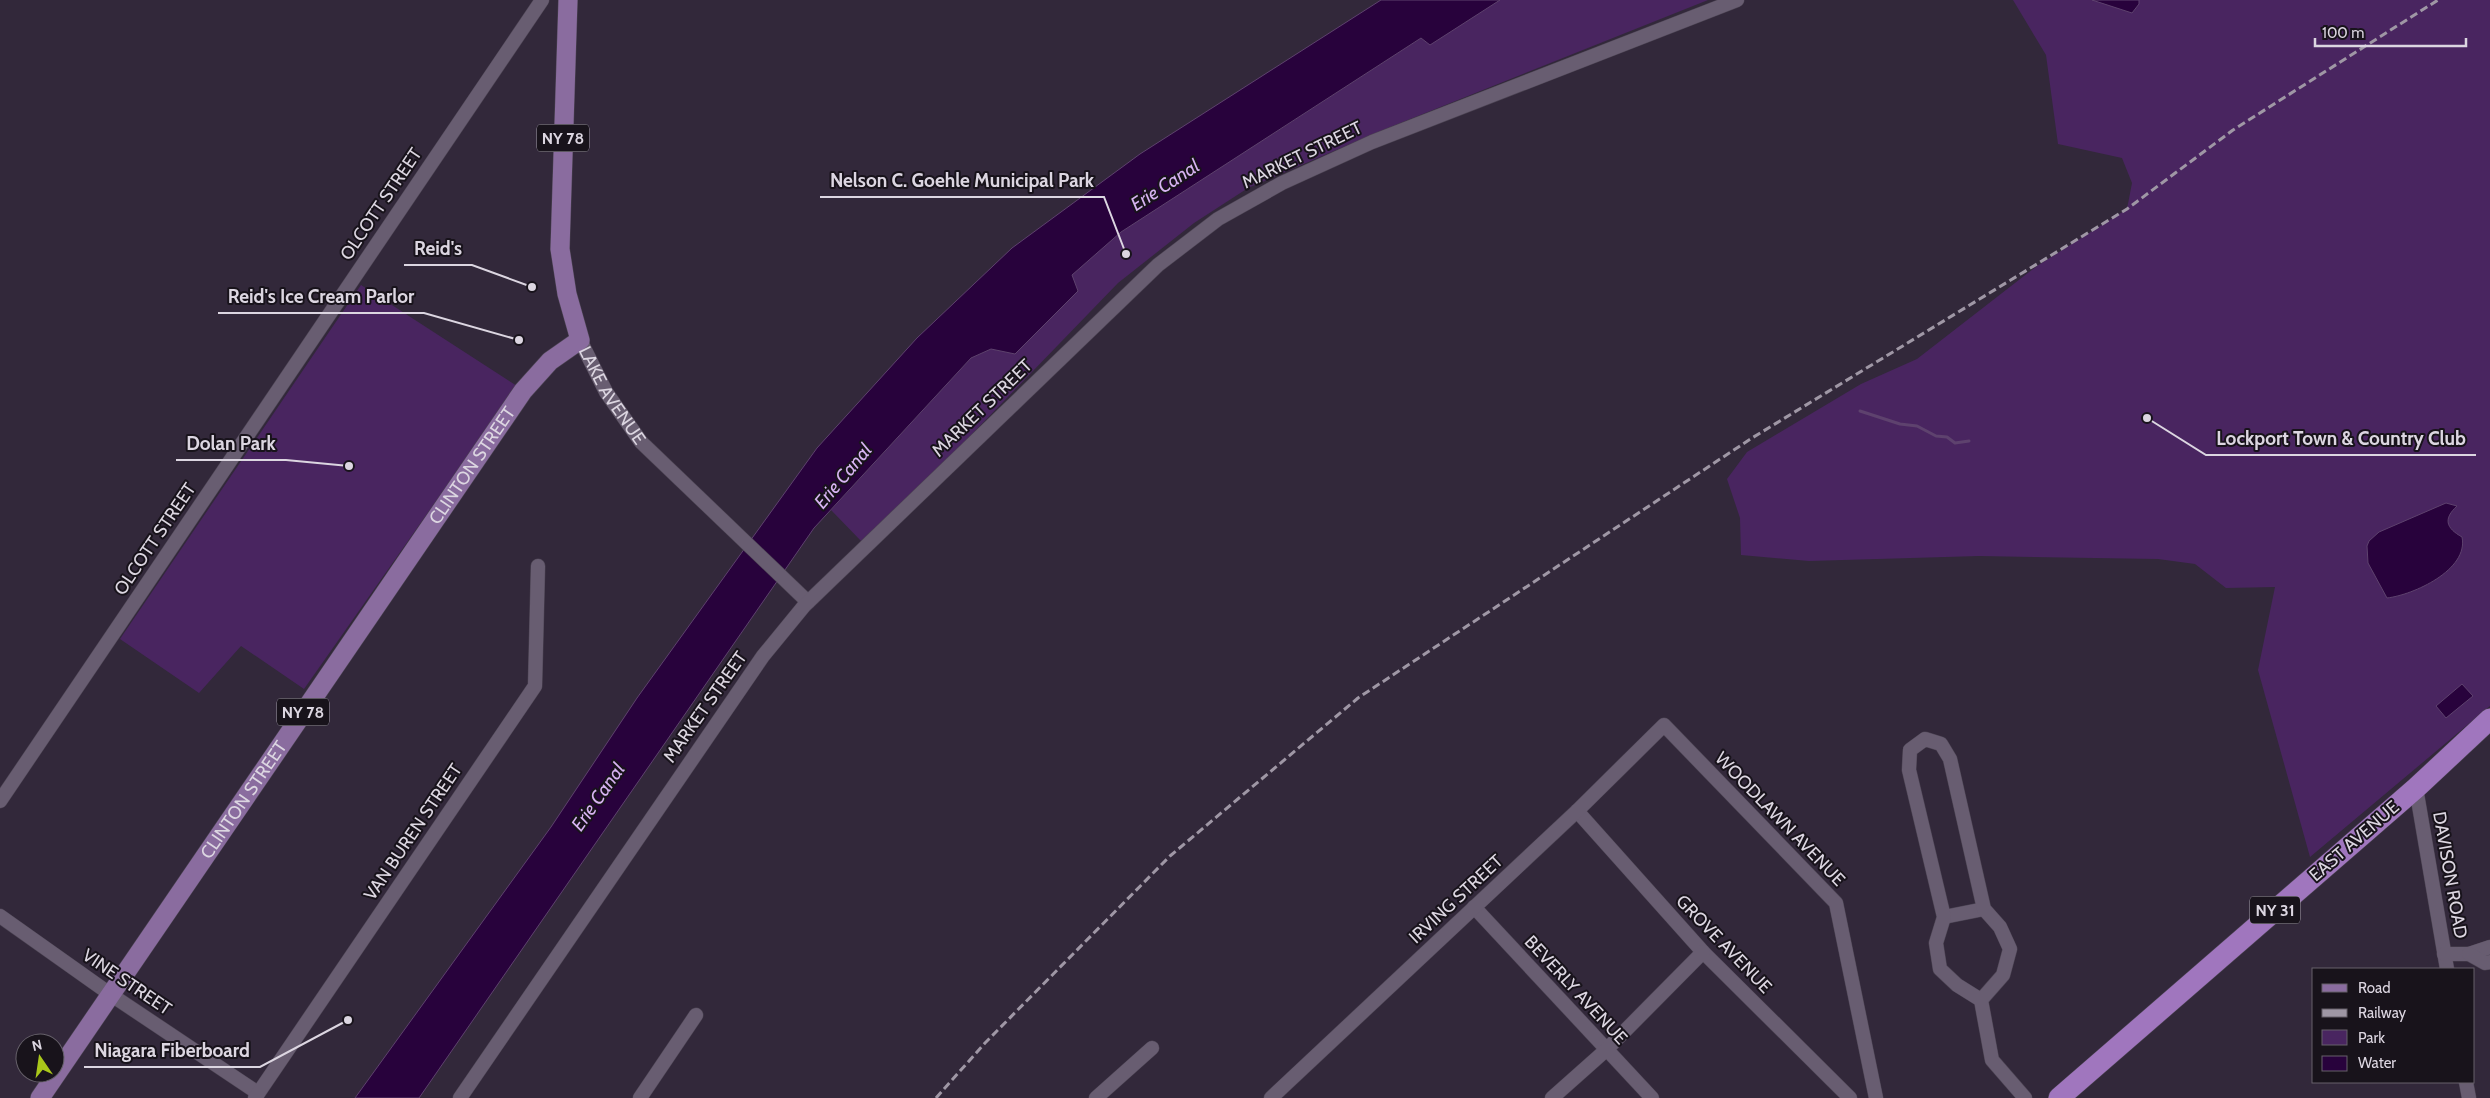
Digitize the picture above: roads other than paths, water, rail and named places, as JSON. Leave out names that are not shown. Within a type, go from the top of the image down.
[{"type":"highway","name":"EAST AVENUE","points":[[2058,1098],[2416,788],[2490,719]]},
{"type":"main road","name":"LAKE AVENUE","points":[[568,0],[560,249],[567,294],[580,340]]},
{"type":"main road","name":"CLINTON STREET","points":[[40,1098],[523,391],[550,361],[580,340]]},
{"type":"street","name":"OLCOTT STREET","points":[[0,801],[542,0]]},
{"type":"street","name":"MARKET STREET","points":[[460,1098],[763,656],[808,602],[1158,265],[1218,219],[1282,183],[1372,142],[1737,0]]},
{"type":"street","name":"LAKE AVENUE","points":[[580,340],[594,370],[624,421],[641,442],[808,602]]},
{"type":"street","name":"VAN BUREN STREET","points":[[257,1096],[535,686],[538,566]]},
{"type":"street","name":"IRVING STREET","points":[[1271,1098],[1576,811],[1664,725]]},
{"type":"street","name":"WOODLAWN AVENUE","points":[[1664,725],[1836,903],[1876,1098]]},
{"type":"street","points":[[1981,1000],[2003,975],[2010,949],[2000,926],[1984,909],[1950,759],[1941,744],[1925,739],[1910,750],[1909,770],[1944,917],[1936,943],[1940,969],[1957,986],[1981,1000],[1992,1060],[2024,1098]]},
{"type":"street","name":"DAVISON ROAD","points":[[2416,788],[2446,968]]},
{"type":"street","name":"GROVE AVENUE","points":[[1576,811],[1704,952],[1850,1098]]},
{"type":"street","name":"BEVERLY AVENUE","points":[[1474,907],[1652,1098]]},
{"type":"street","points":[[1944,917],[1984,909]]},
{"type":"street","name":"VINE STREET","points":[[0,916],[257,1096]]},
{"type":"street","points":[[2444,954],[2469,954],[2490,947]]},
{"type":"street","points":[[1552,1098],[1606,1050],[1704,952]]},
{"type":"street","points":[[2469,954],[2485,962],[2490,962]]},
{"type":"street","points":[[640,1098],[696,1015]]},
{"type":"street","points":[[1096,1098],[1152,1048]]},
{"type":"street","points":[[2466,1083],[2469,1098]]},
{"type":"water","name":"Erie Canal","points":[[1381,0],[1500,0],[1430,45],[1421,38],[1121,232],[1072,275],[1078,291],[1015,354],[991,349],[971,358],[814,528],[419,1098],[355,1098],[551,827],[637,698],[817,448],[917,338],[1012,248],[1140,154]]},
{"type":"water","points":[[2092,0],[2139,0],[2139,4],[2132,13]]},
{"type":"water","points":[[2446,503],[2457,506],[2450,515],[2448,523],[2452,530],[2462,537],[2462,549],[2457,560],[2437,579],[2411,592],[2387,598],[2368,563],[2367,546],[2369,541],[2379,532]]},
{"type":"water","points":[[2462,684],[2473,696],[2446,718],[2436,706]]},
{"type":"waterway","points":[[1860,411],[1900,424],[1917,426],[1936,436],[1947,437],[1955,443],[1969,441]]},
{"type":"railway","points":[[936,1098],[985,1043],[1170,856],[1358,698],[1752,438],[2127,209],[2233,130],[2438,0]]},
{"type":"place","name":"Nelson C. Goehle Municipal Park","points":[[1126,254]]},
{"type":"place","name":"Reid's","points":[[532,287]]},
{"type":"place","name":"Reid's Ice Cream Parlor","points":[[519,340]]},
{"type":"place","name":"Lockport Town & Country Club","points":[[2147,418]]},
{"type":"place","name":"Dolan Park","points":[[349,466]]},
{"type":"place","name":"Niagara Fiberboard","points":[[348,1020]]}]
